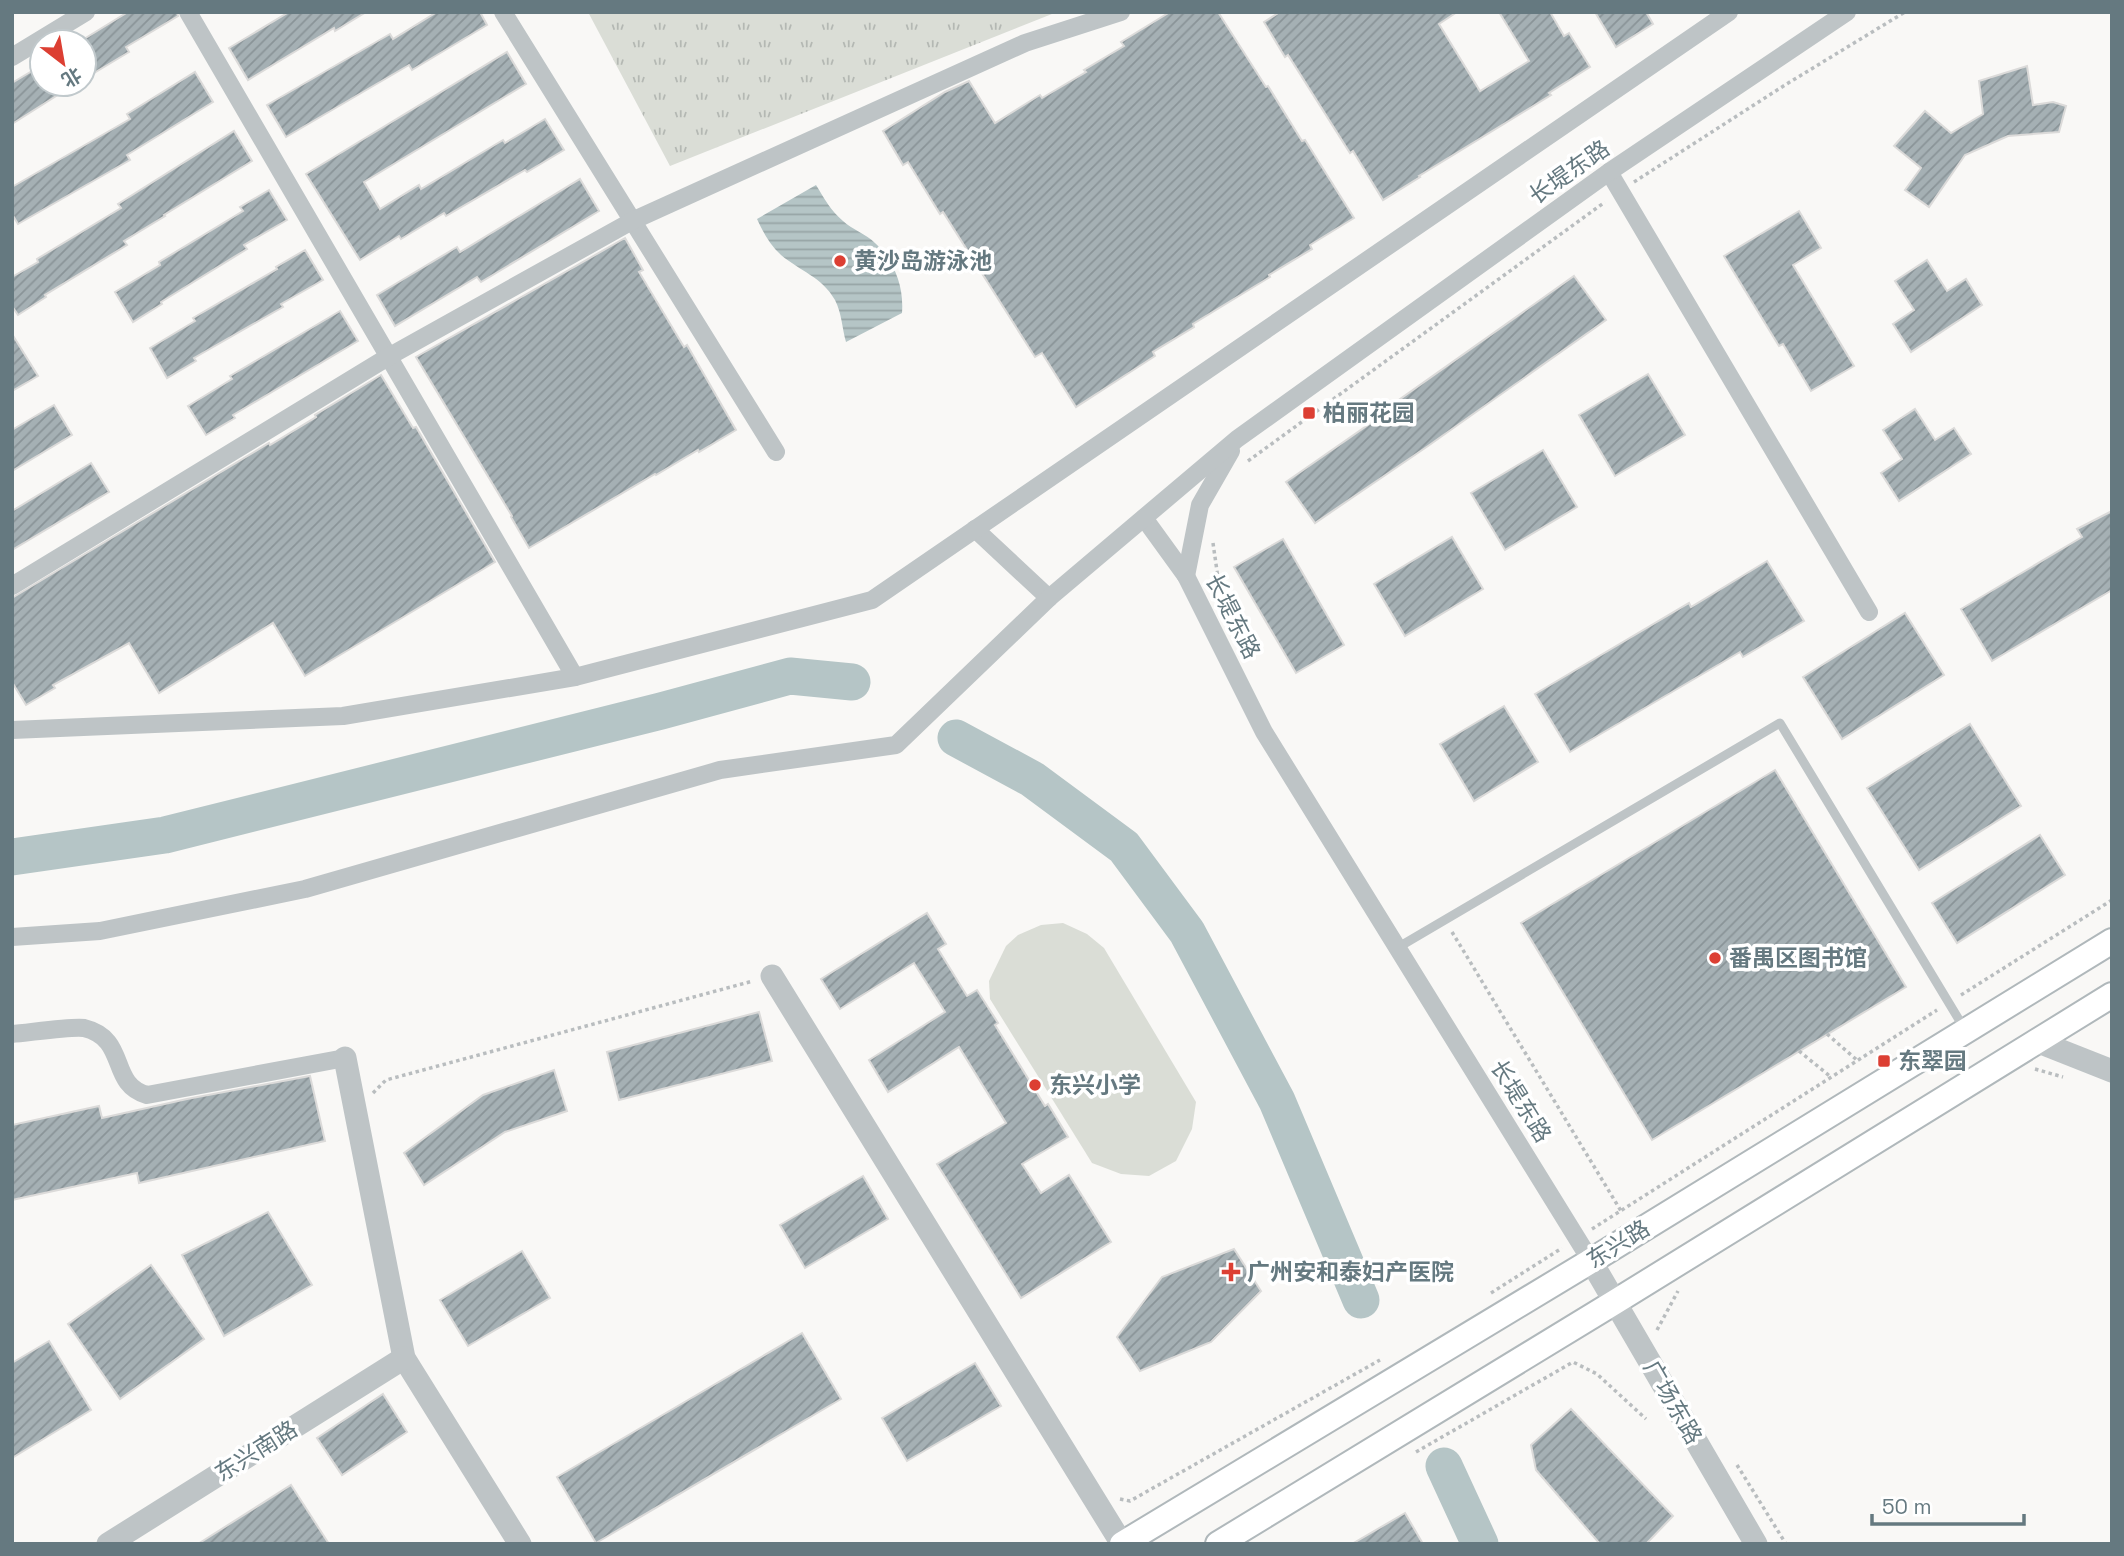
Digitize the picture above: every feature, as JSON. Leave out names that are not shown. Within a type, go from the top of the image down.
[{"type":"main road","name":"东兴路","points":[[1122,1544],[1591,1261],[2112,941]]},
{"type":"main road","name":"东兴路","points":[[1218,1544],[2112,995]]},
{"type":"street","points":[[12,57],[86,12]]},
{"type":"street","points":[[188,12],[575,677]]},
{"type":"street","points":[[503,12],[776,452]]},
{"type":"street","points":[[12,586],[388,357],[632,221],[1025,43],[1121,12]]},
{"type":"street","points":[[12,730],[344,716],[575,677],[872,600],[1729,12]]},
{"type":"street","name":"长堤东路","points":[[1591,1261],[1264,732],[1186,576],[1200,505],[1237,439],[1609,172],[1847,12]]},
{"type":"street","points":[[1609,172],[1869,612]]},
{"type":"street","points":[[12,937],[100,931],[305,889],[720,770],[896,745],[1049,598],[1237,439]]},
{"type":"street","points":[[1144,518],[1186,576]]},
{"type":"street","points":[[975,529],[1049,598]]},
{"type":"street","points":[[772,976],[1122,1544]]},
{"type":"street","points":[[12,1034],[81,1028],[98,1034],[110,1043],[124,1079],[135,1092],[148,1096],[345,1058],[404,1358],[520,1544]]},
{"type":"street","points":[[2036,1041],[2112,1071]]},
{"type":"street","name":"广场东路","points":[[1591,1261],[1756,1544]]},
{"type":"street","name":"东兴南路","points":[[108,1544],[404,1358]]},
{"type":"lane","points":[[1397,948],[1780,723],[1966,1031]]},
{"type":"path","points":[[1239,467],[1620,191],[1905,12]]},
{"type":"path","points":[[1213,542],[1218,578]]},
{"type":"path","points":[[1489,1294],[2112,900]]},
{"type":"path","points":[[1444,920],[1621,1211]]},
{"type":"path","points":[[371,1099],[386,1080],[772,976]]},
{"type":"path","points":[[1827,1034],[1858,1061]]},
{"type":"path","points":[[1798,1051],[1831,1077]]},
{"type":"path","points":[[2024,1071],[2035,1069],[2063,1077]]},
{"type":"path","points":[[1656,1333],[1683,1284]]},
{"type":"path","points":[[1114,1497],[1130,1501],[1388,1355]]},
{"type":"path","points":[[1406,1458],[1573,1362],[1597,1374],[1646,1419]]},
{"type":"path","points":[[1735,1462],[1786,1544]]},
{"type":"green space","points":[[588,12],[1057,12],[670,166]]},
{"type":"green space","points":[[1063,923],[1087,934],[1104,948],[1196,1102],[1192,1129],[1176,1161],[1149,1176],[1121,1174],[1092,1163],[990,999],[989,981],[1006,946],[1018,935],[1041,925]]},
{"type":"shaded area","name":"黄沙岛游泳池","points":[[816,185],[839,217],[882,250],[900,284],[902,313],[846,342],[839,310],[830,292],[777,251],[757,219]]},
{"type":"building","points":[[128,12],[177,12],[178,16],[126,47],[129,52],[98,71],[98,30]]},
{"type":"building","points":[[289,12],[366,12],[335,31],[334,28],[248,80],[229,48]]},
{"type":"building","points":[[437,12],[480,12],[487,25],[412,70],[409,65],[286,137],[267,105],[390,34],[393,39]]},
{"type":"building","points":[[1170,12],[1218,12],[1354,218],[1310,245],[1312,249],[1269,275],[1270,277],[1193,324],[1194,327],[1153,352],[1155,356],[1076,407],[1042,353],[1035,357],[943,212],[940,214],[908,162],[903,165],[883,131],[945,92],[969,81],[995,123],[1040,95],[1042,98],[1086,72],[1084,70],[1124,46],[1121,42]]},
{"type":"building","points":[[1280,12],[1457,12],[1439,24],[1480,91],[1529,61],[1499,12],[1550,12],[1564,36],[1569,33],[1590,67],[1549,93],[1551,95],[1383,200],[1353,151],[1350,153],[1264,22]]},
{"type":"building","points":[[1595,12],[1646,12],[1653,24],[1616,47]]},
{"type":"building","points":[[507,52],[526,84],[364,182],[380,209],[419,185],[421,189],[503,140],[505,143],[545,119],[564,150],[446,216],[444,213],[401,239],[399,236],[360,260],[306,174]]},
{"type":"building","points":[[2027,66],[2033,105],[2053,102],[2066,106],[2059,132],[2008,136],[1965,155],[1929,207],[1905,190],[1921,168],[1894,146],[1925,111],[1951,133],[1983,114],[1979,81]]},
{"type":"building","points":[[195,72],[213,102],[127,155],[130,160],[18,224],[12,214],[12,187],[130,119],[127,114]]},
{"type":"building","points":[[28,73],[28,98],[53,98],[12,124],[12,83]]},
{"type":"building","points":[[234,131],[252,161],[124,241],[127,245],[45,295],[46,297],[18,315],[12,306],[12,277],[121,208],[118,204]]},
{"type":"building","points":[[580,179],[599,211],[481,282],[477,277],[395,326],[377,295],[457,247],[460,252]]},
{"type":"building","points":[[269,190],[287,220],[244,245],[247,249],[133,322],[115,292],[243,211],[240,207]]},
{"type":"building","points":[[1799,211],[1821,248],[1793,265],[1854,366],[1811,391],[1783,344],[1779,346],[1724,256]]},
{"type":"building","points":[[625,238],[643,270],[639,272],[684,347],[687,345],[736,430],[529,548],[416,357]]},
{"type":"building","points":[[305,250],[323,280],[281,304],[283,307],[194,358],[196,361],[167,378],[150,348],[195,321],[193,318]]},
{"type":"building","points":[[1927,260],[1947,291],[1966,279],[1982,305],[1911,352],[1893,324],[1914,310],[1895,281]]},
{"type":"building","points":[[1574,276],[1606,320],[1315,523],[1286,482]]},
{"type":"building","points":[[340,311],[358,341],[233,415],[235,418],[206,435],[188,406],[232,379],[230,376]]},
{"type":"building","points":[[12,334],[38,376],[12,391]]},
{"type":"building","points":[[1648,374],[1685,435],[1615,476],[1579,415]]},
{"type":"building","points":[[381,375],[413,428],[416,427],[495,562],[305,676],[273,623],[159,693],[129,643],[53,685],[55,688],[26,705],[12,682],[12,598],[269,443],[270,445]]},
{"type":"building","points":[[54,405],[72,435],[12,471],[12,430]]},
{"type":"building","points":[[1915,409],[1935,440],[1954,428],[1971,454],[1899,501],[1881,473],[1902,459],[1883,430]]},
{"type":"building","points":[[1543,450],[1577,507],[1505,550],[1471,493]]},
{"type":"building","points":[[91,463],[109,492],[12,550],[12,511]]},
{"type":"building","points":[[2112,511],[2112,590],[1992,661],[1961,609],[2082,537],[2077,529]]},
{"type":"building","points":[[1452,537],[1483,589],[1405,636],[1374,584]]},
{"type":"building","points":[[1283,539],[1344,645],[1296,673],[1234,567]]},
{"type":"building","points":[[1767,561],[1804,621],[1743,657],[1740,652],[1570,752],[1535,694],[1689,603],[1691,607]]},
{"type":"building","points":[[1905,613],[1944,675],[1842,739],[1803,677]]},
{"type":"building","points":[[1504,706],[1538,762],[1474,801],[1440,744]]},
{"type":"building","points":[[1970,724],[2021,806],[1919,870],[1867,788]]},
{"type":"building","name":"番禺区图书馆","points":[[1775,770],[1906,987],[1652,1140],[1521,923]]},
{"type":"building","points":[[2040,835],[2065,875],[1957,943],[1932,903]]},
{"type":"building","points":[[927,913],[946,944],[938,949],[967,996],[977,990],[998,1023],[995,1025],[1045,1106],[1048,1104],[1068,1137],[1022,1164],[1041,1193],[1069,1175],[1111,1242],[1021,1298],[937,1164],[1006,1123],[959,1047],[888,1092],[869,1060],[945,1012],[914,963],[840,1009],[821,979]]},
{"type":"building","points":[[759,1012],[772,1061],[619,1100],[607,1052]]},
{"type":"building","points":[[554,1070],[567,1111],[505,1132],[424,1185],[404,1153],[483,1095]]},
{"type":"building","points":[[310,1076],[325,1141],[139,1183],[137,1173],[12,1200],[12,1125],[99,1106],[102,1118]]},
{"type":"building","points":[[863,1176],[888,1219],[805,1268],[780,1225]]},
{"type":"building","points":[[268,1212],[312,1285],[224,1336],[182,1255]]},
{"type":"building","points":[[1234,1249],[1261,1291],[1211,1342],[1140,1371],[1117,1337],[1162,1277]]},
{"type":"building","points":[[522,1251],[550,1298],[468,1346],[440,1300]]},
{"type":"building","points":[[151,1265],[204,1339],[120,1399],[68,1324]]},
{"type":"building","points":[[802,1333],[841,1399],[596,1543],[557,1477]]},
{"type":"building","points":[[49,1341],[91,1410],[12,1458],[12,1363]]},
{"type":"building","points":[[975,1363],[1001,1406],[907,1461],[882,1418]]},
{"type":"building","points":[[383,1394],[407,1432],[342,1475],[317,1438]]},
{"type":"building","points":[[1571,1409],[1673,1516],[1646,1544],[1600,1544],[1536,1470],[1531,1445]]},
{"type":"building","points":[[291,1485],[329,1544],[198,1544]]},
{"type":"building","points":[[1405,1513],[1423,1544],[1352,1544]]},
{"type":"waterway","points":[[12,857],[165,835],[661,711],[790,676],[852,682]]},
{"type":"waterway","points":[[956,738],[1032,779],[1124,847],[1187,932],[1277,1101],[1361,1300]]},
{"type":"waterway","points":[[1444,1466],[1480,1544]]},
{"type":"place","name":"黄沙岛游泳池","points":[[840,261]]},
{"type":"place","name":"柏丽花园","points":[[1309,413]]},
{"type":"place","name":"番禺区图书馆","points":[[1715,958]]},
{"type":"place","name":"东翠园","points":[[1884,1061]]},
{"type":"place","name":"东兴小学","points":[[1035,1085]]},
{"type":"place","name":"广州安和泰妇产医院","points":[[1231,1272]]}]
